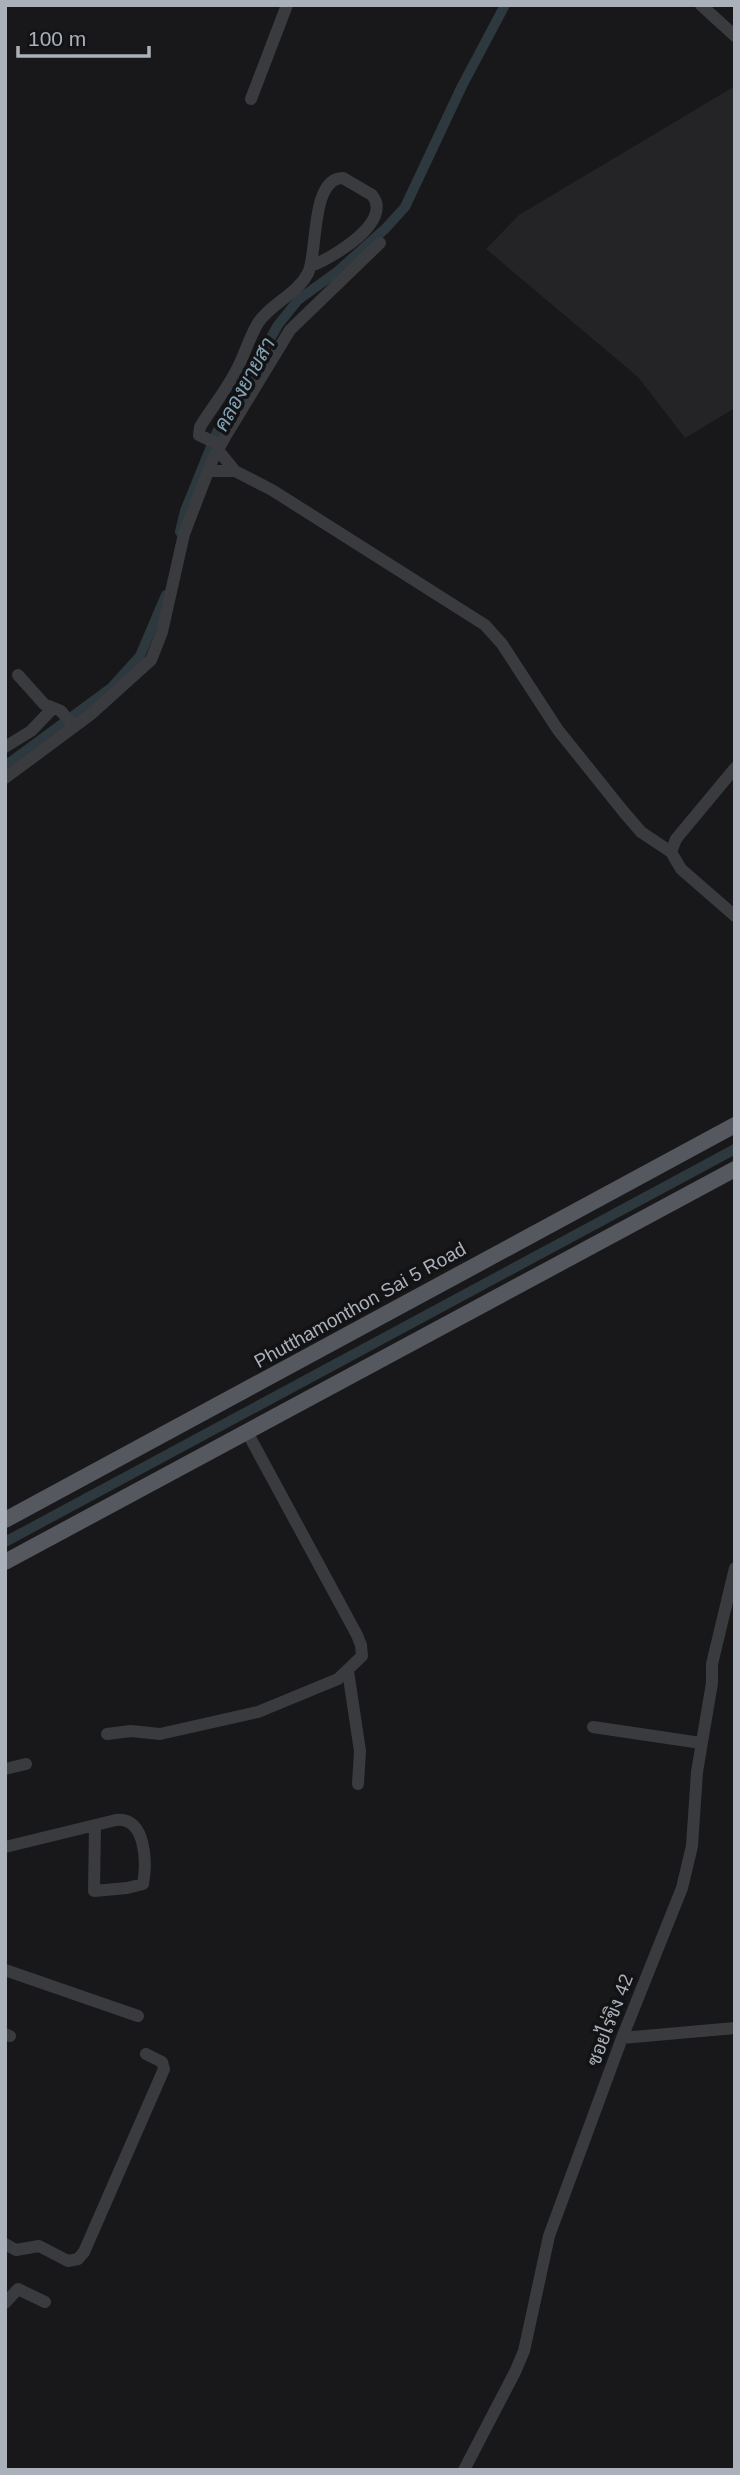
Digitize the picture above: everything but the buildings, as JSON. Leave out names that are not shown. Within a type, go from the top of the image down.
[{"type":"main road","name":"Phutthamonthon Sai 5 Road","points":[[5,1520],[735,1125]]},
{"type":"main road","points":[[5,1562],[733,1172]]},
{"type":"street","points":[[251,99],[287,5]]},
{"type":"street","points":[[701,5],[735,36]]},
{"type":"street","points":[[311,266],[335,256],[374,221],[378,211],[372,195],[343,178],[339,177],[333,181],[320,201],[311,266],[301,284],[259,321],[238,368],[200,426],[199,435],[214,444],[235,471],[272,490],[485,625],[502,644],[558,730],[641,832],[671,852],[681,869],[735,916]]},
{"type":"street","points":[[5,747],[31,731],[64,717],[144,668],[151,660],[162,632],[184,534],[208,471],[214,444],[290,330],[380,243]]},
{"type":"street","points":[[208,471],[235,471]]},
{"type":"street","points":[[18,675],[44,704],[64,717]]},
{"type":"street","points":[[5,778],[64,717]]},
{"type":"street","points":[[671,852],[676,839],[735,768]]},
{"type":"street","points":[[107,1734],[131,1731],[160,1734],[258,1712],[338,1679],[362,1656],[357,1635],[247,1432]]},
{"type":"street","name":"ซอยไร่ขิง 42","points":[[464,2470],[524,2351],[549,2236],[689,1864],[701,1743],[712,1683],[712,1664],[735,1568]]},
{"type":"street","points":[[348,1671],[360,1751],[358,1784]]},
{"type":"street","points":[[593,1727],[701,1743]]},
{"type":"street","points":[[5,1769],[26,1763]]},
{"type":"street","points":[[5,1847],[122,1819],[131,1821],[142,1840],[143,1884],[94,1891],[95,1826]]},
{"type":"street","points":[[5,1970],[138,2015]]},
{"type":"street","points":[[622,2038],[735,2028]]},
{"type":"street","points":[[5,2244],[16,2250],[39,2246],[68,2261],[78,2259],[84,2252],[164,2069],[162,2062],[146,2054]]},
{"type":"street","points":[[5,2302],[18,2289],[45,2301]]},
{"type":"shaded area","points":[[735,86],[735,408],[685,438],[638,377],[486,249],[519,215]]},
{"type":"waterway","name":"คลองยายสา","points":[[180,532],[185,511],[217,432],[278,325],[298,300],[338,271],[405,207],[462,86],[505,5]]},
{"type":"waterway","name":"คลองยายสา","points":[[5,766],[111,688],[140,656],[166,595]]},
{"type":"waterway","points":[[5,1542],[735,1149]]}]
